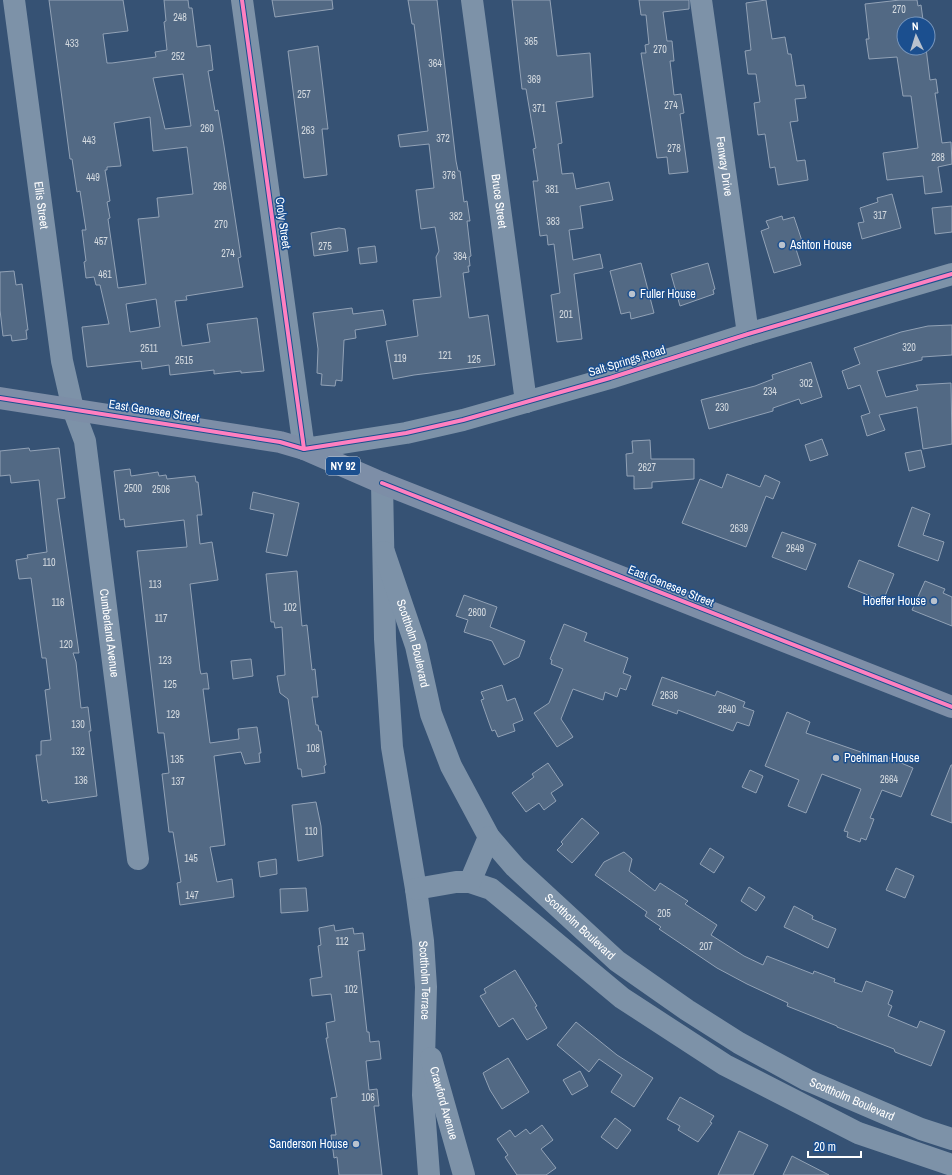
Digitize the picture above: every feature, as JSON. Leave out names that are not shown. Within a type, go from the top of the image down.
[{"type":"main road","name":"East Genesee Street","points":[[0,398],[280,442],[304,449],[382,483],[952,707]]},
{"type":"street","name":"Ellis Street","points":[[14,0],[62,361],[73,409]]},
{"type":"street","name":"Croly Street","points":[[242,0],[304,449]]},
{"type":"street","name":"Bruce Street","points":[[472,0],[526,402]]},
{"type":"street","name":"Fenway Drive","points":[[701,0],[748,334]]},
{"type":"street","name":"Salt Springs Road","points":[[304,449],[406,433],[463,420],[610,378],[748,334],[952,274]]},
{"type":"street","name":"Cumberland Avenue","points":[[73,409],[85,441],[138,859]]},
{"type":"street","name":"Scottholm Boulevard","points":[[382,483],[385,639],[392,747],[416,889]]},
{"type":"street","name":"Scottholm Boulevard","points":[[384,552],[416,646],[431,714],[451,766],[489,837],[515,867],[617,961],[687,1010],[739,1043],[807,1080],[921,1129],[952,1139]]},
{"type":"street","points":[[416,889],[456,882],[470,882],[489,837]]},
{"type":"street","name":"Scottholm Boulevard","points":[[470,882],[491,889],[622,998],[725,1065],[858,1133],[952,1165]]},
{"type":"street","name":"Scottholm Terrace","points":[[416,889],[423,941],[426,987],[423,1095],[429,1175]]},
{"type":"street","name":"Crawford Avenue","points":[[424,1032],[464,1175]]},
{"type":"building","points":[[49,0],[123,0],[128,31],[103,34],[107,63],[112,63],[156,57],[155,52],[167,50],[164,22],[166,21],[164,0],[188,0],[189,8],[192,8],[197,47],[210,45],[213,70],[208,71],[215,111],[218,110],[224,146],[241,257],[238,258],[243,287],[186,296],[187,300],[175,301],[182,346],[210,342],[207,324],[257,318],[264,371],[241,373],[241,371],[214,374],[214,370],[170,375],[169,365],[142,369],[141,361],[87,367],[82,327],[109,324],[100,285],[96,285],[94,277],[86,278],[84,262],[86,261],[82,230],[86,230],[80,191],[77,192],[72,159],[70,159]],"holes":[[[183,74],[191,126],[165,129],[153,78]],[[150,117],[153,151],[187,147],[193,194],[157,198],[159,217],[138,219],[146,284],[118,288],[108,219],[110,218],[107,202],[110,201],[105,170],[107,170],[107,167],[121,166],[114,123]],[[156,299],[160,327],[130,332],[126,304]]]},
{"type":"building","points":[[272,0],[332,0],[333,9],[275,17]]},
{"type":"building","points":[[408,0],[437,0],[456,161],[458,171],[460,171],[464,202],[467,201],[470,221],[467,221],[471,256],[469,257],[470,266],[468,266],[469,272],[463,273],[469,318],[488,315],[495,365],[393,379],[386,341],[418,336],[413,300],[441,297],[436,257],[439,251],[435,227],[421,229],[416,190],[434,188],[429,144],[400,147],[398,135],[428,131],[414,24],[412,24]]},
{"type":"building","points":[[512,0],[550,0],[557,56],[590,53],[593,97],[556,102],[562,143],[558,144],[562,174],[573,173],[576,189],[609,182],[613,200],[580,206],[583,228],[569,230],[573,260],[600,254],[603,268],[574,274],[582,339],[557,342],[551,295],[560,293],[554,244],[548,245],[547,235],[540,236],[533,181],[538,181],[533,149],[536,148],[526,89],[522,89]]},
{"type":"building","points":[[639,0],[689,0],[689,9],[663,12],[667,41],[672,41],[674,61],[670,61],[674,95],[681,94],[684,113],[680,114],[688,172],[669,174],[667,157],[657,158],[641,53],[646,53],[645,45],[649,44],[646,15],[641,15]]},
{"type":"building","points":[[766,0],[772,39],[785,37],[788,54],[791,54],[796,86],[804,85],[806,98],[795,99],[798,121],[790,122],[797,161],[805,160],[808,180],[778,185],[775,167],[770,168],[765,134],[758,135],[754,103],[760,102],[756,74],[748,74],[745,51],[751,50],[746,3]]},
{"type":"building","points":[[900,0],[917,0],[918,6],[921,5],[922,16],[896,16],[896,56],[927,56],[930,80],[936,79],[938,93],[935,93],[942,143],[951,142],[952,164],[938,167],[942,192],[925,194],[923,176],[887,180],[883,153],[918,148],[911,96],[903,96],[897,57],[869,59],[866,39],[869,39],[865,4]]},
{"type":"building","points":[[318,46],[328,129],[322,129],[327,175],[304,178],[288,51]]},
{"type":"building","points":[[892,194],[901,228],[862,239],[858,223],[864,222],[860,208],[878,202],[877,198]]},
{"type":"building","points":[[952,206],[952,232],[935,234],[932,208]]},
{"type":"building","name":"Ashton House","points":[[782,216],[783,220],[794,217],[803,244],[795,246],[801,265],[774,273],[761,231],[769,228],[766,221]]},
{"type":"building","points":[[339,228],[345,229],[348,251],[314,256],[311,233]]},
{"type":"building","points":[[375,246],[377,262],[360,264],[358,248]]},
{"type":"building","name":"Fuller House","points":[[641,263],[654,313],[631,319],[630,312],[621,314],[610,271]]},
{"type":"building","points":[[708,263],[715,289],[713,290],[714,294],[680,306],[671,274]]},
{"type":"building","points":[[14,271],[16,285],[22,284],[28,330],[26,330],[27,339],[12,341],[11,335],[3,336],[0,310],[0,272]]},
{"type":"building","points":[[352,308],[353,314],[383,310],[386,325],[355,330],[356,338],[344,340],[342,381],[336,380],[335,386],[321,385],[322,374],[317,373],[318,349],[313,313]]},
{"type":"building","points":[[952,325],[952,355],[922,357],[922,360],[877,371],[886,397],[918,390],[916,385],[951,383],[952,444],[923,449],[917,407],[879,415],[885,430],[867,436],[861,416],[870,413],[860,385],[848,389],[842,371],[860,364],[854,348],[901,332],[928,326]]},
{"type":"building","points":[[811,362],[822,397],[801,404],[799,399],[773,408],[773,411],[709,429],[701,400],[755,386],[773,379],[772,375]]},
{"type":"building","points":[[822,439],[828,455],[810,461],[805,445]]},
{"type":"building","points":[[650,440],[651,459],[694,459],[694,479],[652,482],[652,488],[634,489],[634,476],[627,476],[626,454],[633,453],[632,441]]},
{"type":"building","points":[[29,448],[30,451],[59,448],[65,498],[57,499],[79,653],[73,653],[76,662],[81,708],[88,707],[91,731],[89,731],[97,796],[48,803],[47,800],[42,801],[36,755],[41,755],[41,741],[51,740],[45,690],[50,689],[46,658],[42,658],[31,578],[19,579],[16,560],[28,558],[27,555],[47,552],[39,480],[11,483],[10,475],[0,476],[0,451]]},
{"type":"building","points":[[921,450],[925,467],[909,471],[905,453]]},
{"type":"building","points":[[130,469],[131,476],[158,472],[159,476],[166,475],[167,479],[195,476],[196,482],[198,482],[202,515],[197,515],[200,544],[212,542],[218,580],[190,584],[200,670],[201,674],[207,673],[209,689],[203,689],[210,743],[239,739],[238,729],[257,727],[261,753],[259,753],[260,762],[245,764],[241,752],[214,756],[225,845],[210,847],[217,882],[232,879],[234,897],[180,905],[177,883],[181,882],[173,832],[169,832],[162,774],[169,773],[164,733],[158,733],[137,551],[187,547],[184,520],[125,527],[124,519],[120,520],[114,471]]},
{"type":"building","points":[[727,474],[760,487],[765,475],[780,482],[773,499],[766,496],[746,547],[682,523],[700,479],[722,488]]},
{"type":"building","points":[[253,492],[299,503],[287,556],[266,552],[274,514],[250,509]]},
{"type":"building","points":[[912,507],[930,514],[923,535],[944,542],[938,561],[898,546]]},
{"type":"building","points":[[782,532],[816,544],[806,570],[772,557]]},
{"type":"building","points":[[859,560],[894,574],[883,601],[848,587]]},
{"type":"building","points":[[297,571],[302,626],[307,625],[312,670],[315,669],[318,697],[312,697],[316,725],[318,725],[319,731],[321,731],[326,765],[324,766],[325,773],[302,777],[301,769],[298,769],[288,699],[280,693],[277,676],[285,675],[282,627],[275,628],[274,622],[271,622],[266,574]]},
{"type":"building","name":"Hoeffer House","points":[[925,581],[945,589],[943,593],[952,597],[952,626],[912,610]]},
{"type":"building","points":[[464,595],[497,607],[490,627],[525,641],[519,657],[504,665],[492,641],[464,632],[468,620],[456,616]]},
{"type":"building","points":[[564,624],[587,633],[584,641],[628,658],[623,673],[631,676],[626,690],[620,688],[617,697],[605,692],[603,700],[573,689],[561,719],[573,737],[557,747],[534,713],[549,703],[563,669],[551,664],[552,660],[550,659]]},
{"type":"building","points":[[251,659],[253,676],[233,679],[231,661]]},
{"type":"building","points":[[662,677],[715,696],[717,691],[745,702],[743,707],[754,711],[749,726],[737,722],[733,731],[678,710],[677,714],[652,705]]},
{"type":"building","points":[[502,685],[507,701],[515,698],[523,720],[513,724],[515,731],[498,737],[495,730],[492,731],[481,700],[484,699],[481,692]]},
{"type":"building","points":[[787,712],[810,722],[806,733],[878,758],[880,754],[913,768],[901,797],[882,790],[870,818],[874,819],[866,840],[861,838],[860,842],[847,837],[848,832],[844,831],[861,789],[822,774],[806,813],[788,806],[799,780],[765,766]]},
{"type":"building","points":[[548,763],[563,785],[551,793],[556,801],[544,810],[539,803],[526,812],[512,793],[534,777],[532,774]]},
{"type":"building","points":[[952,765],[952,823],[931,815]]},
{"type":"building","points":[[750,770],[763,776],[756,793],[742,787]]},
{"type":"building","points":[[316,802],[321,826],[323,856],[298,861],[292,805]]},
{"type":"building","points":[[582,818],[599,833],[572,863],[557,850],[563,844],[561,842]]},
{"type":"building","points":[[710,848],[724,857],[714,873],[700,864]]},
{"type":"building","points":[[624,852],[632,859],[629,871],[655,891],[660,883],[688,901],[685,904],[717,925],[711,935],[744,956],[763,965],[767,956],[813,974],[814,971],[835,979],[834,982],[862,992],[866,981],[893,991],[888,1004],[892,1006],[888,1016],[917,1028],[920,1021],[945,1031],[931,1066],[895,1052],[894,1049],[787,1006],[788,1003],[717,968],[659,929],[661,927],[645,916],[647,912],[595,875],[604,862]]},
{"type":"building","points":[[276,859],[277,874],[260,877],[258,862]]},
{"type":"building","points":[[896,868],[914,876],[905,898],[886,890]]},
{"type":"building","points":[[749,887],[765,897],[756,911],[741,901]]},
{"type":"building","points":[[306,888],[308,911],[281,913],[280,889]]},
{"type":"building","points":[[794,906],[813,916],[812,919],[836,929],[828,948],[784,927]]},
{"type":"building","points":[[334,925],[335,931],[353,928],[354,934],[363,933],[365,950],[358,951],[367,1032],[369,1032],[370,1042],[379,1041],[381,1059],[366,1061],[369,1090],[377,1089],[379,1106],[374,1106],[382,1175],[339,1175],[337,1157],[334,1158],[331,1135],[336,1135],[331,1098],[337,1097],[326,1038],[328,1038],[326,1023],[335,1021],[331,994],[312,996],[310,979],[322,977],[318,946],[321,945],[319,928]]},
{"type":"building","points":[[515,970],[537,1006],[535,1007],[547,1028],[527,1040],[513,1018],[499,1027],[480,996],[486,993],[484,989]]},
{"type":"building","points":[[576,1022],[617,1055],[653,1078],[634,1107],[611,1092],[622,1075],[599,1059],[589,1072],[557,1045]]},
{"type":"building","points":[[508,1058],[529,1092],[502,1109],[490,1090],[483,1073]]},
{"type":"building","points":[[580,1071],[588,1086],[572,1095],[563,1080]]},
{"type":"building","points":[[680,1097],[714,1116],[710,1122],[712,1123],[698,1142],[678,1130],[680,1126],[667,1119]]},
{"type":"building","points":[[615,1118],[631,1130],[617,1149],[601,1137]]},
{"type":"building","points":[[542,1125],[553,1140],[541,1149],[556,1168],[546,1175],[517,1175],[505,1157],[508,1155],[497,1139],[510,1130],[515,1137],[526,1129],[530,1134]]},
{"type":"building","points":[[739,1131],[768,1145],[753,1175],[718,1175]]},
{"type":"building","points":[[792,1156],[829,1175],[783,1175]]},
{"type":"cycle path","points":[[242,0],[304,449]]},
{"type":"cycle path","points":[[0,398],[280,442],[304,449],[406,433],[463,420],[610,378],[748,334],[952,274]]},
{"type":"cycle path","points":[[382,483],[952,707]]},
{"type":"place","name":"Ashton House","points":[[782,245]]},
{"type":"place","name":"Fuller House","points":[[632,294]]},
{"type":"place","name":"Hoeffer House","points":[[934,601]]},
{"type":"place","name":"Poehlman House","points":[[836,758]]},
{"type":"place","name":"Sanderson House","points":[[356,1144]]}]
